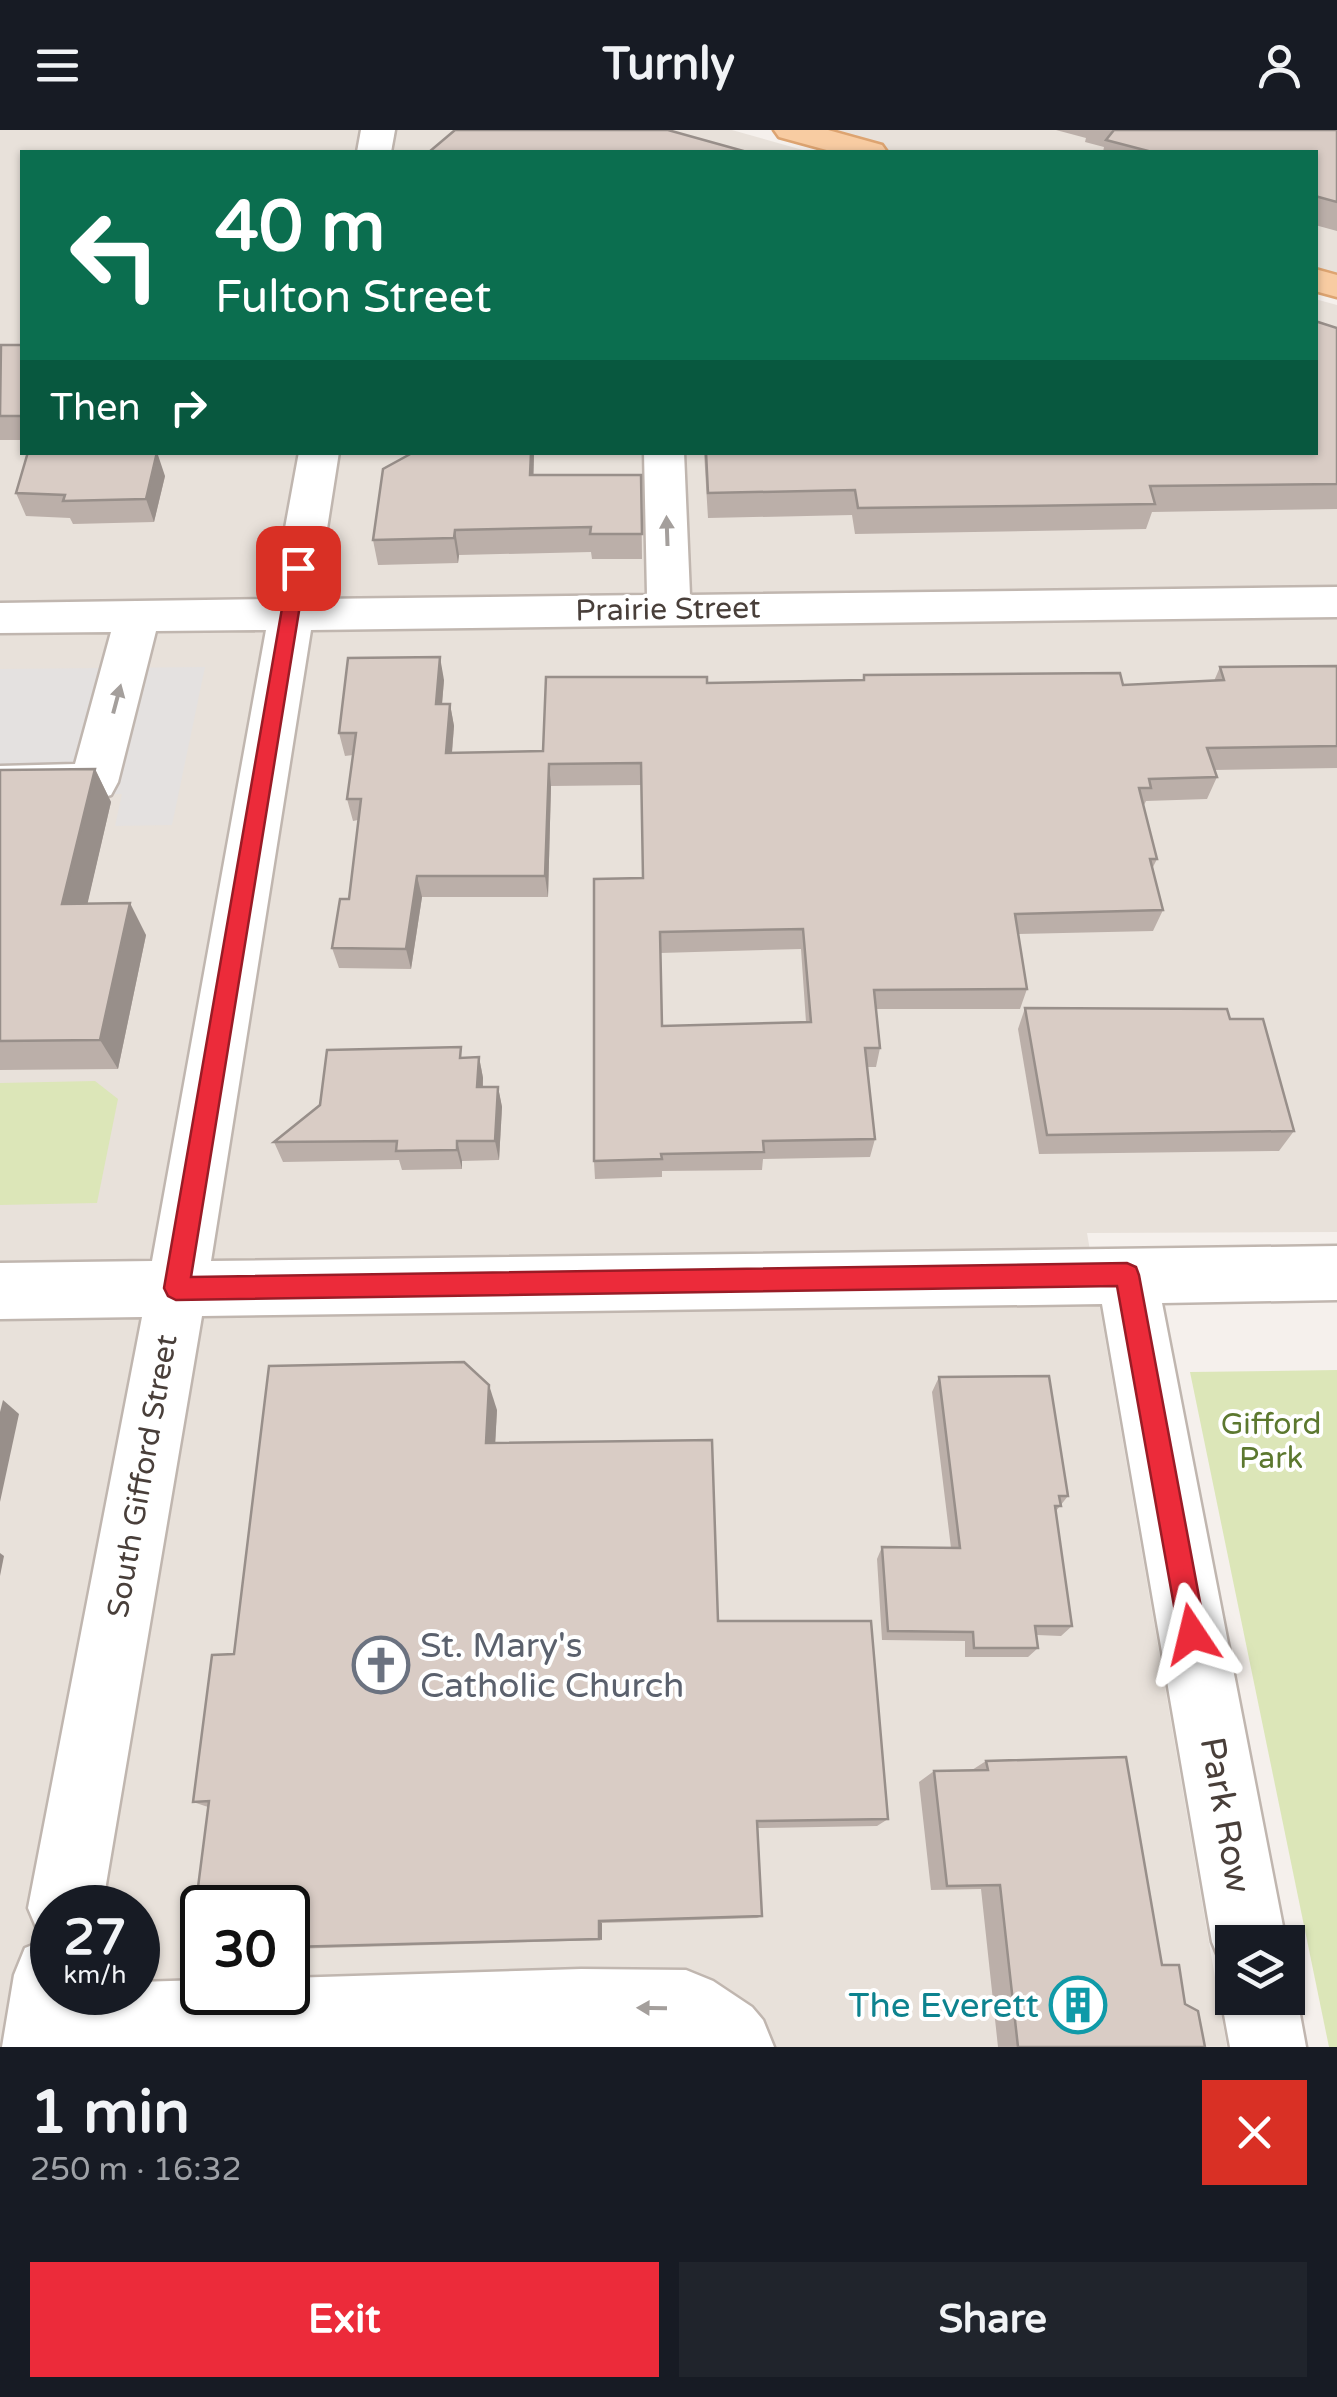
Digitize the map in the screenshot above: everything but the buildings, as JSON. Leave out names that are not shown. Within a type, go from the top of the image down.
[{"type":"main road","points":[[791,130],[863,150]]},
{"type":"street","name":"South Gifford Street","points":[[68,1885],[176,1288],[318,455]]},
{"type":"street","points":[[664,455],[670,610]]},
{"type":"street","name":"Prairie Street","points":[[2,624],[138,616],[1337,602]]},
{"type":"street","points":[[0,784],[94,782],[138,616]]},
{"type":"street","points":[[0,1291],[1337,1273]]},
{"type":"street","name":"Park Row","points":[[1127,1275],[1246,1925]]},
{"type":"street","points":[[160,2013],[686,2008],[725,2034],[736,2047]]},
{"type":"street","points":[[1262,2015],[1268,2047]]},
{"type":"shaded area","points":[[0,130],[732,130],[803,150],[20,150],[20,455],[1318,455],[1318,300],[1337,305],[1337,1232],[1087,1233],[1215,1977],[1215,2015],[1221,2015],[1227,2047],[0,2047]]},
{"type":"shaded area","points":[[791,130],[1337,130],[1337,286],[1318,281],[1318,150],[863,150]]},
{"type":"shaded area","points":[[205,667],[172,825],[115,826],[122,794],[0,796],[0,669]]},
{"type":"green space","points":[[95,1081],[118,1099],[97,1203],[0,1205],[0,1083]]},
{"type":"green space","name":"Gifford Park","points":[[1337,1370],[1337,2047],[1329,2047],[1190,1372]]},
{"type":"place","name":"St. Mary's Catholic Church","points":[[381,1665]]},
{"type":"place","name":"The Everett","points":[[1078,2005]]},
{"type":"route","points":[[298,568],[176,1288],[1127,1275],[1192,1634]]}]
